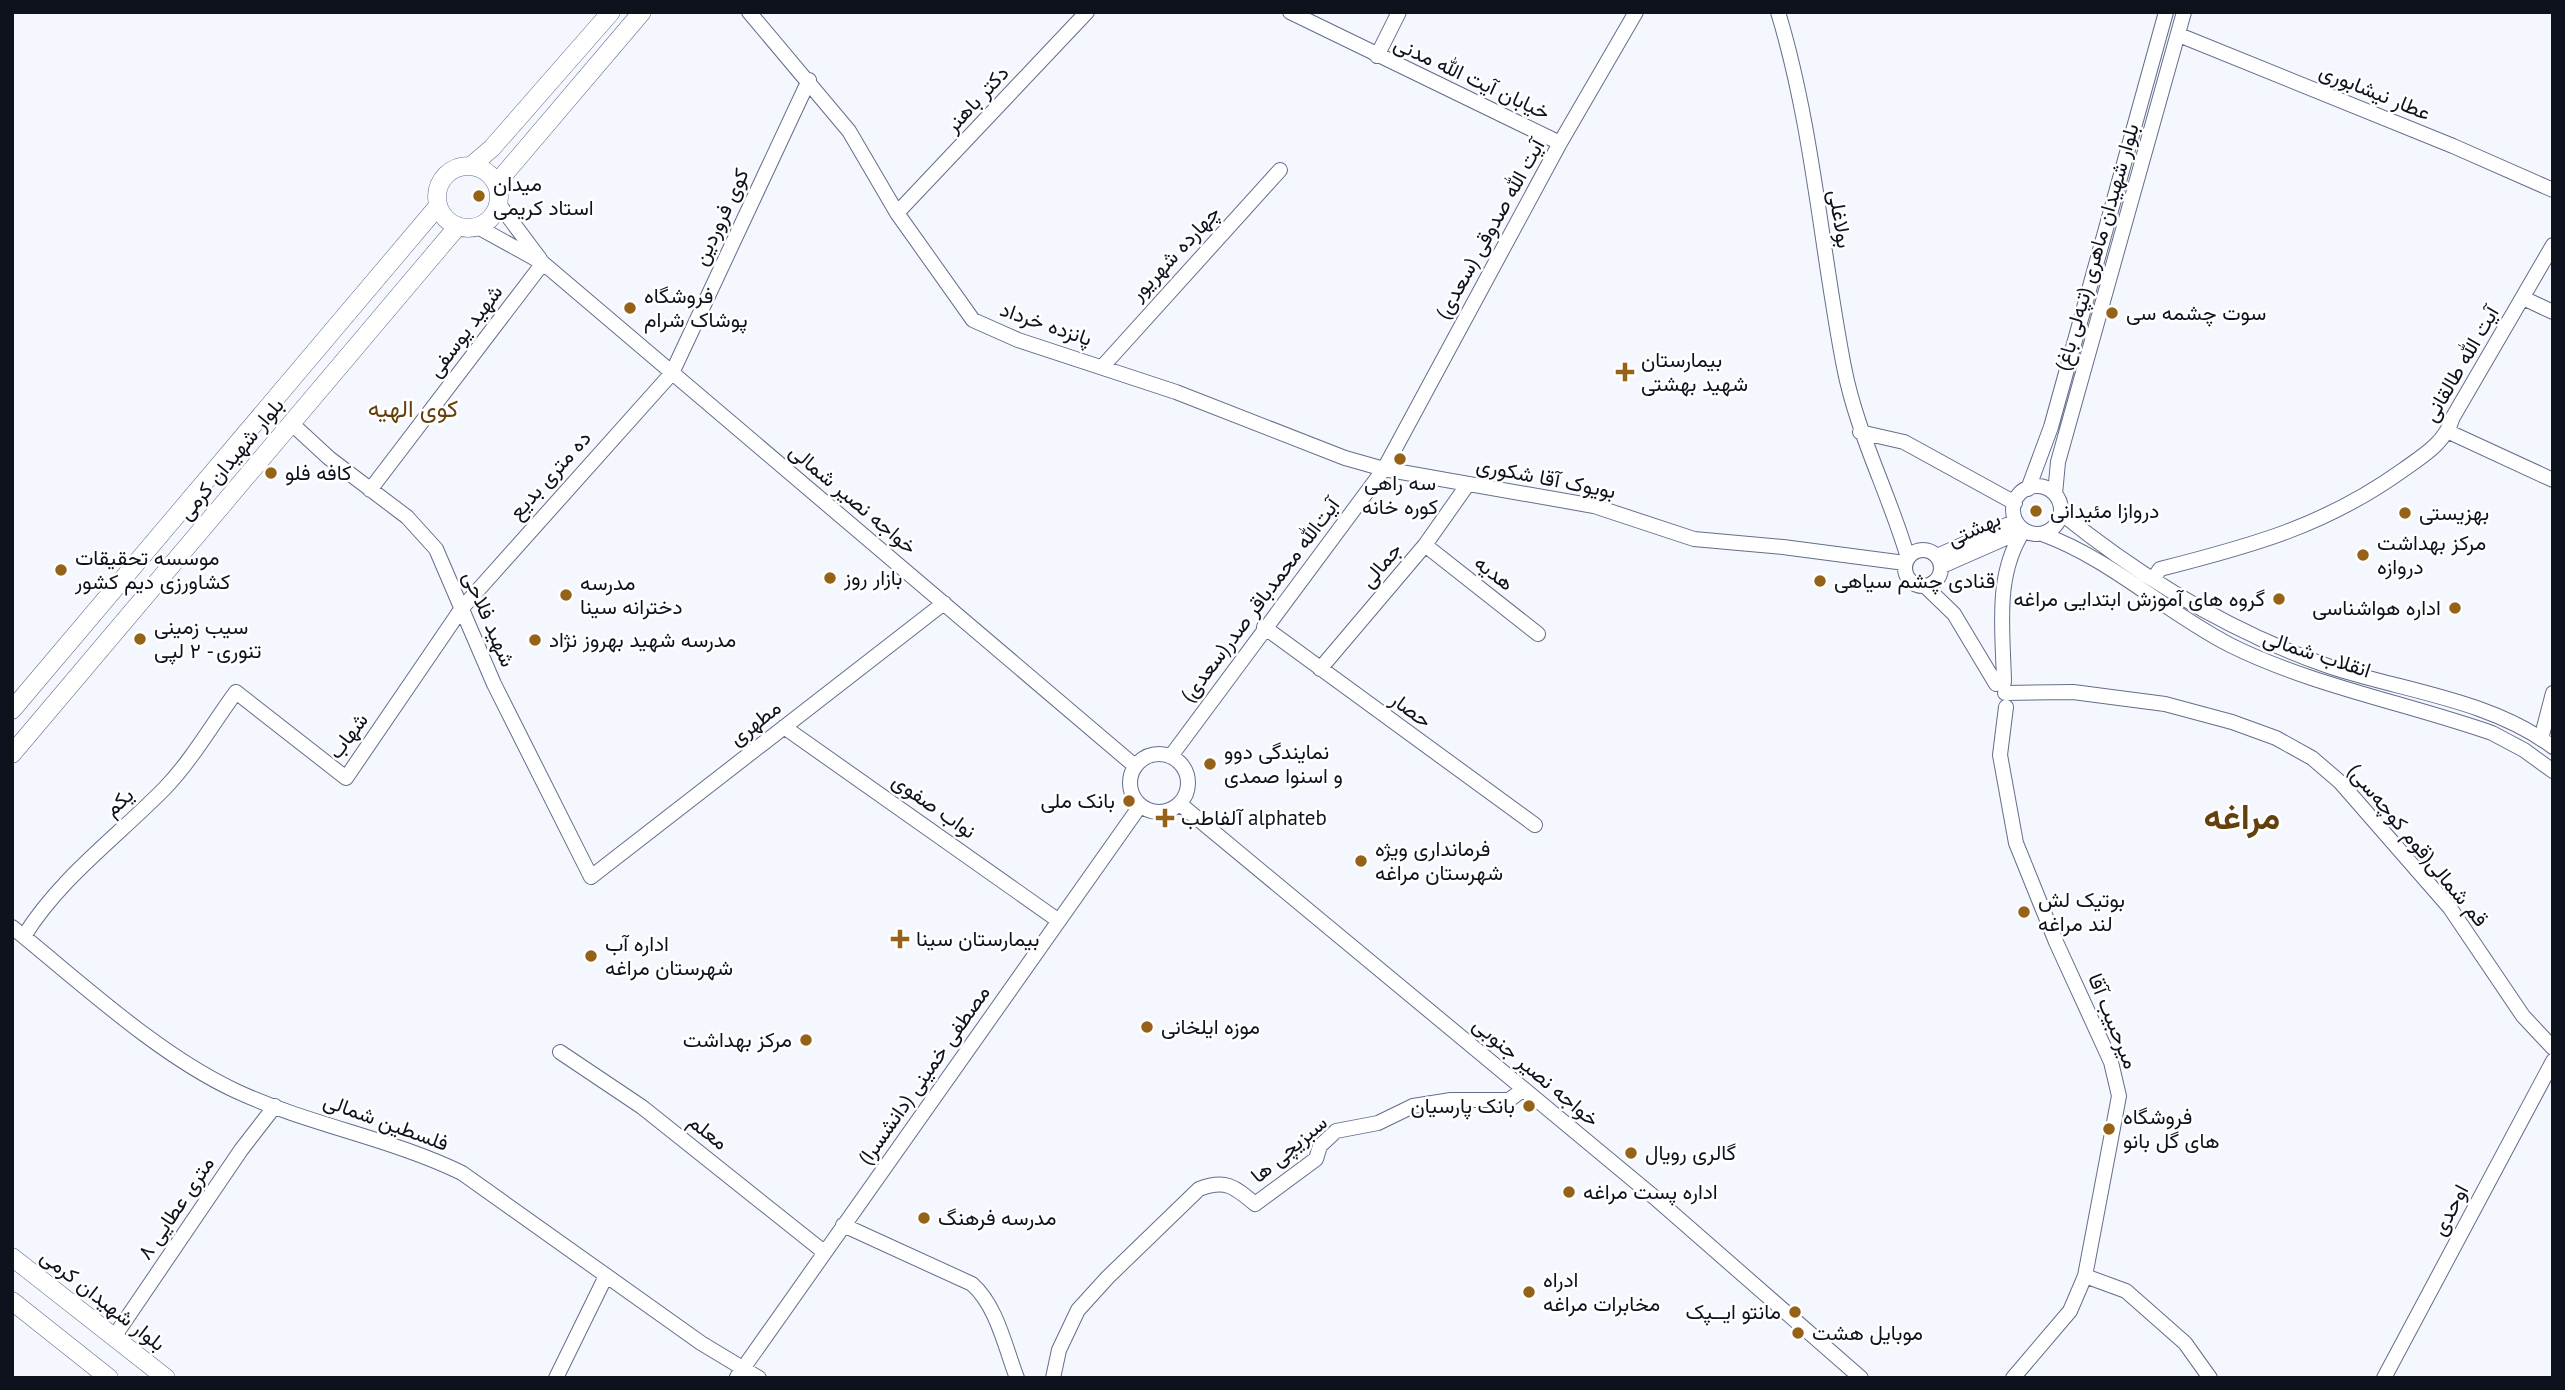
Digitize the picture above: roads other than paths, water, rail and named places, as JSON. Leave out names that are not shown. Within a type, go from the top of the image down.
[{"type":"main road","points":[[471,166],[492,148],[611,12]]},
{"type":"main road","points":[[496,184],[642,12]]},
{"type":"main road","points":[[471,166],[486,172],[496,184],[498,203],[488,219],[477,226],[458,226],[443,216],[438,206],[437,196],[444,177],[461,167],[471,166]]},
{"type":"main road","name":"بلوار شهیدان کرمی","points":[[12,710],[438,206]]},
{"type":"main road","name":"بلوار شهیدان کرمی","points":[[12,754],[458,226]]},
{"type":"main road","points":[[386,265],[398,262],[409,270],[408,284]]},
{"type":"main road","name":"بلوار شهیدان کرمی","points":[[12,1257],[166,1378]]},
{"type":"main road","points":[[12,1301],[109,1378]]},
{"type":"street","name":"پانزده خرداد","points":[[749,12],[809,80],[849,131],[897,213],[973,320],[1018,340],[1103,366],[1345,458],[1384,469]]},
{"type":"street","name":"دکتر باهنر","points":[[897,213],[1087,12]]},
{"type":"street","name":"خیابان آیت الله مدنی","points":[[1290,12],[1560,143]]},
{"type":"street","points":[[1377,56],[1399,12]]},
{"type":"street","name":"آیت الله صدوقی (سعدی)","points":[[1384,469],[1560,143],[1636,12]]},
{"type":"street","name":"بولاغلی","points":[[1778,12],[1803,116],[1844,369],[1860,432],[1897,522],[1907,561]]},
{"type":"street","name":"بلوار شهیدان ماهری (تپه‌لی باغ)","points":[[2028,489],[2052,427],[2166,12]]},
{"type":"street","name":"بلوار شهیدان ماهری (تپه‌لی باغ)","points":[[2055,494],[2058,461],[2184,12]]},
{"type":"street","name":"عطار نیشابوری","points":[[2179,35],[2453,146],[2553,190]]},
{"type":"street","name":"کوی فروردین","points":[[672,373],[809,80]]},
{"type":"street","name":"چهارده شهریور","points":[[1103,366],[1280,170]]},
{"type":"street","points":[[498,203],[543,263]]},
{"type":"street","points":[[477,226],[543,263]]},
{"type":"street","name":"آیت الله طالقانی","points":[[2154,578],[2160,569],[2307,526],[2346,508],[2432,450],[2449,432],[2454,417],[2553,245]]},
{"type":"street","name":"خواجه نصیر شمالی","points":[[543,263],[1135,766]]},
{"type":"street","name":"شهید یوسفی","points":[[370,490],[543,263]]},
{"type":"street","points":[[2523,298],[2553,312]]},
{"type":"street","name":"ده متری بدیع","points":[[462,608],[672,373]]},
{"type":"street","name":"شهید فلاحی","points":[[291,423],[370,490],[407,517],[436,549],[495,684],[591,877]]},
{"type":"street","points":[[1860,432],[1904,442],[2015,503],[2020,525],[2042,534],[2055,526],[2061,513],[2055,494],[2042,487],[2028,489],[2015,503]]},
{"type":"street","points":[[2449,432],[2553,481]]},
{"type":"street","name":"بویوک آقا شکوری","points":[[1384,469],[1594,506],[1694,539],[1907,561]]},
{"type":"street","name":"آیت‌الله محمدباقر صدر(سعدی)","points":[[1171,756],[1264,627],[1384,469]]},
{"type":"street","name":"جمالی","points":[[1320,669],[1425,545],[1468,484]]},
{"type":"street","name":"انقلاب شمالی","points":[[2061,513],[2087,534],[2218,619],[2285,650],[2330,666],[2501,718],[2547,743]]},
{"type":"street","name":"بهشتی","points":[[1939,561],[2020,525]]},
{"type":"street","name":"میرحبیب آقا","points":[[2012,1378],[2070,1311],[2085,1276],[2119,1096],[2111,1062],[2056,942],[2016,843],[2000,755],[2004,571],[2020,525]]},
{"type":"street","name":"انقلاب شمالی","points":[[2042,534],[2078,547],[2180,616],[2229,644],[2277,666],[2492,733],[2524,750],[2553,771]]},
{"type":"street","name":"هدیه","points":[[1425,545],[1538,634]]},
{"type":"street","points":[[1925,586],[1939,577],[1939,561],[1922,550],[1907,561],[1909,580],[1925,586],[1954,614],[2002,695]]},
{"type":"street","name":"مطهری","points":[[591,877],[944,603]]},
{"type":"street","name":"شهاب","points":[[236,692],[346,778],[462,608]]},
{"type":"street","name":"حصار","points":[[1264,627],[1535,825]]},
{"type":"street","name":"یکم","points":[[18,931],[66,880],[167,786],[236,692]]},
{"type":"street","name":"قم شمالی(قوم کوچه‌سی)","points":[[2002,695],[2073,692],[2165,704],[2276,738],[2312,758],[2340,782],[2450,908],[2523,1016],[2553,1048]]},
{"type":"street","points":[[2547,743],[2553,693]]},
{"type":"street","name":"نواب صفوی","points":[[784,727],[1059,920]]},
{"type":"street","points":[[1155,754],[1171,756],[1179,762],[1188,779],[1185,797],[1173,809],[1156,812],[1140,806],[1131,791],[1131,774],[1135,766],[1155,754]]},
{"type":"street","name":"خواجه نصیر جنوبی","points":[[1180,804],[1524,1089],[1856,1376]]},
{"type":"street","name":"مصطفی خمینی (دانشسرا)","points":[[739,1374],[1140,806]]},
{"type":"street","name":"فلسطین شمالی","points":[[18,931],[187,1062],[236,1091],[419,1152],[462,1172],[739,1374],[759,1378]]},
{"type":"street","name":"معلم","points":[[560,1052],[649,1113],[824,1252]]},
{"type":"street","name":"اوحدی","points":[[2384,1378],[2553,1061]]},
{"type":"street","name":"سبزیچی ها","points":[[1053,1378],[1059,1350],[1079,1310],[1108,1277],[1199,1189],[1216,1182],[1228,1185],[1255,1204],[1316,1160],[1320,1146],[1336,1131],[1378,1123],[1413,1106],[1451,1100],[1510,1100],[1524,1089]]},
{"type":"street","name":"۸ متری عطایی","points":[[114,1337],[241,1150],[275,1106]]},
{"type":"street","points":[[843,1226],[958,1275],[978,1289],[992,1312],[1017,1378]]},
{"type":"street","points":[[556,1378],[606,1276]]},
{"type":"street","points":[[2085,1276],[2126,1291],[2185,1343],[2210,1378]]},
{"type":"place","name":"میدان استاد کریمی","points":[[479,196]]},
{"type":"place","name":"فروشگاه پوشاک شرام","points":[[630,308]]},
{"type":"place","name":"سوت چشمه سی","points":[[2112,313]]},
{"type":"place","name":"بیمارستان شهید بهشتی","points":[[1625,372]]},
{"type":"place","name":"سه راهی کوره خانه","points":[[1400,459]]},
{"type":"place","name":"کافه فلو","points":[[271,473]]},
{"type":"place","name":"دروازا مئیدانی","points":[[2036,511]]},
{"type":"place","name":"بهزیستی","points":[[2405,513]]},
{"type":"place","name":"مرکز بهداشت دروازه","points":[[2363,555]]},
{"type":"place","name":"موسسه تحقیقات کشاورزی دیم کشور","points":[[61,570]]},
{"type":"place","name":"بازار روز","points":[[830,578]]},
{"type":"place","name":"قنادی چشم سیاهی","points":[[1820,581]]},
{"type":"place","name":"مدرسه دخترانه سینا","points":[[566,595]]},
{"type":"place","name":"گروه های آموزش ابتدایی مراغه","points":[[2279,599]]},
{"type":"place","name":"اداره هواشناسی","points":[[2455,608]]},
{"type":"place","name":"سیب زمینی تنوری - ۲ لپی","points":[[140,639]]},
{"type":"place","name":"مدرسه شهید بهروز نژاد","points":[[535,640]]},
{"type":"place","name":"نمایندگی دوو و اسنوا صمدی","points":[[1210,764]]},
{"type":"place","name":"بانک ملی","points":[[1129,801]]},
{"type":"place","name":"آلفاطب alphateb","points":[[1165,818]]},
{"type":"place","name":"فرمانداری ویژه شهرستان مراغه","points":[[1361,861]]},
{"type":"place","name":"بوتیک لش لند مراغه","points":[[2024,912]]},
{"type":"place","name":"بیمارستان سینا","points":[[900,939]]},
{"type":"place","name":"اداره آب شهرستان مراغه","points":[[591,956]]},
{"type":"place","name":"موزه ایلخانی","points":[[1147,1027]]},
{"type":"place","name":"مرکز بهداشت","points":[[806,1040]]},
{"type":"place","name":"بانک پارسیان","points":[[1529,1106]]},
{"type":"place","name":"فروشگاه های گل بانو","points":[[2109,1129]]},
{"type":"place","name":"گالری رویال","points":[[1631,1153]]},
{"type":"place","name":"اداره پست مراغه","points":[[1569,1192]]},
{"type":"place","name":"مدرسه فرهنگ","points":[[924,1218]]},
{"type":"place","name":"ادراه مخابرات مراغه","points":[[1529,1292]]},
{"type":"place","name":"مانتو ایــپک","points":[[1795,1312]]},
{"type":"place","name":"موبایل هشت","points":[[1798,1333]]},
{"type":"district","name":"کوی الهیه","points":[[413,409]]},
{"type":"district","name":"مراغه","points":[[2242,817]]}]
